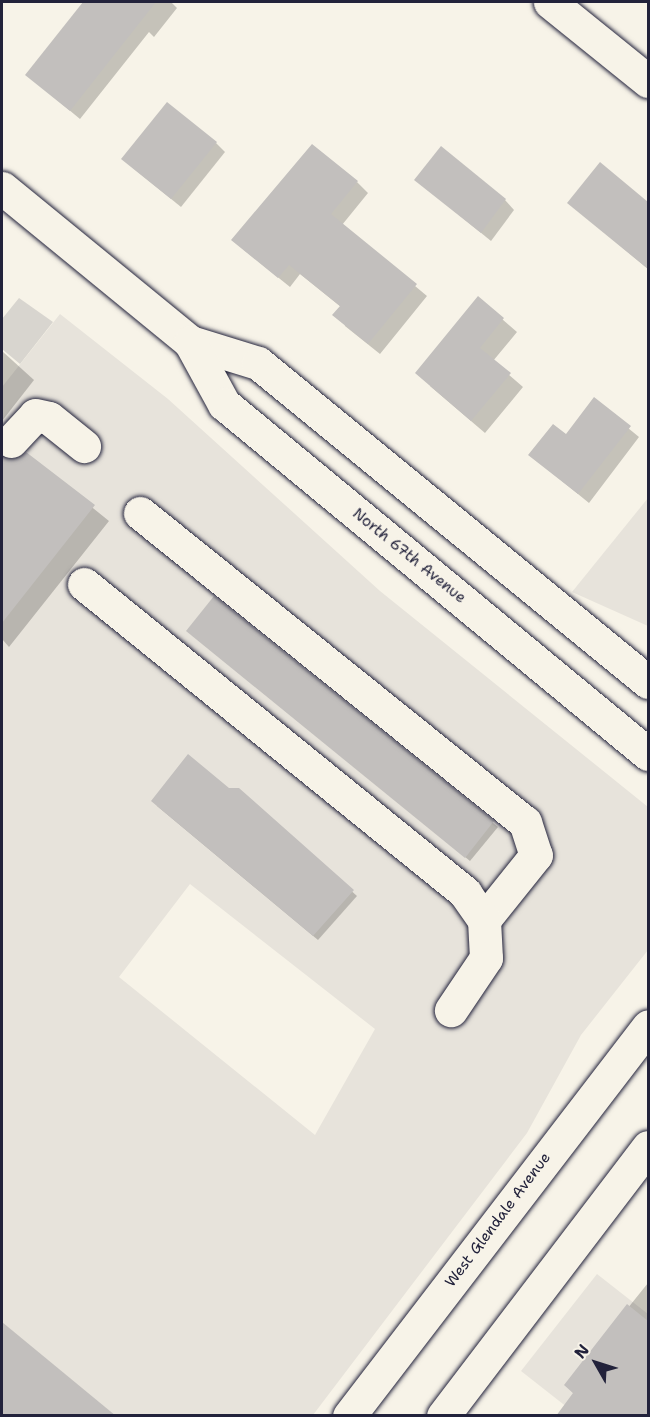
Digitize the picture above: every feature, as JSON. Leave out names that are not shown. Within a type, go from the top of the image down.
[{"type":"main road","points":[[550,2],[648,81]]},
{"type":"main road","name":"North 67th Avenue","points":[[2,189],[190,342],[258,363],[648,682]]},
{"type":"main road","name":"North 67th Avenue","points":[[190,342],[224,404],[648,754]]},
{"type":"main road","points":[[11,441],[35,415],[49,418],[84,446]]},
{"type":"main road","points":[[140,513],[525,822],[536,855],[484,920]]},
{"type":"main road","points":[[84,584],[465,893],[484,920],[486,958],[451,1010]]},
{"type":"main road","name":"West Glendale Avenue","points":[[349,1416],[648,1027]]},
{"type":"main road","points":[[443,1416],[648,1147]]},
{"type":"shaded area","points":[[19,298],[53,322],[20,364],[2,349],[2,319]]},
{"type":"shaded area","points":[[60,314],[168,399],[380,591],[648,807],[648,950],[581,1035],[527,1133],[313,1415],[2,1415],[2,387]],"holes":[[[190,884],[375,1029],[315,1135],[119,977]]]},
{"type":"shaded area","points":[[648,498],[648,626],[572,592]]},
{"type":"shaded area","points":[[597,1274],[648,1314],[648,1415],[577,1415],[521,1371]]},
{"type":"building","points":[[83,2],[156,2],[70,111],[25,75]]},
{"type":"building","points":[[167,102],[217,142],[171,199],[121,159]]},
{"type":"building","points":[[312,144],[358,181],[331,214],[417,284],[368,344],[332,315],[340,306],[289,265],[278,278],[231,240]]},
{"type":"building","points":[[441,146],[506,199],[481,233],[414,180]]},
{"type":"building","points":[[600,162],[648,202],[648,269],[567,203]]},
{"type":"building","points":[[478,296],[504,318],[480,348],[511,373],[471,421],[415,373]]},
{"type":"building","points":[[594,397],[631,426],[578,494],[528,455],[553,424],[566,434]]},
{"type":"building","points":[[26,452],[95,505],[2,623],[2,457],[16,459]]},
{"type":"building","points":[[214,596],[494,821],[465,858],[186,631]]},
{"type":"building","points":[[188,754],[229,788],[239,788],[354,890],[313,936],[151,801]]},
{"type":"building","points":[[627,1304],[648,1321],[648,1416],[556,1416],[573,1393],[564,1385]]},
{"type":"building","points":[[2,1322],[116,1416],[2,1416]]}]
